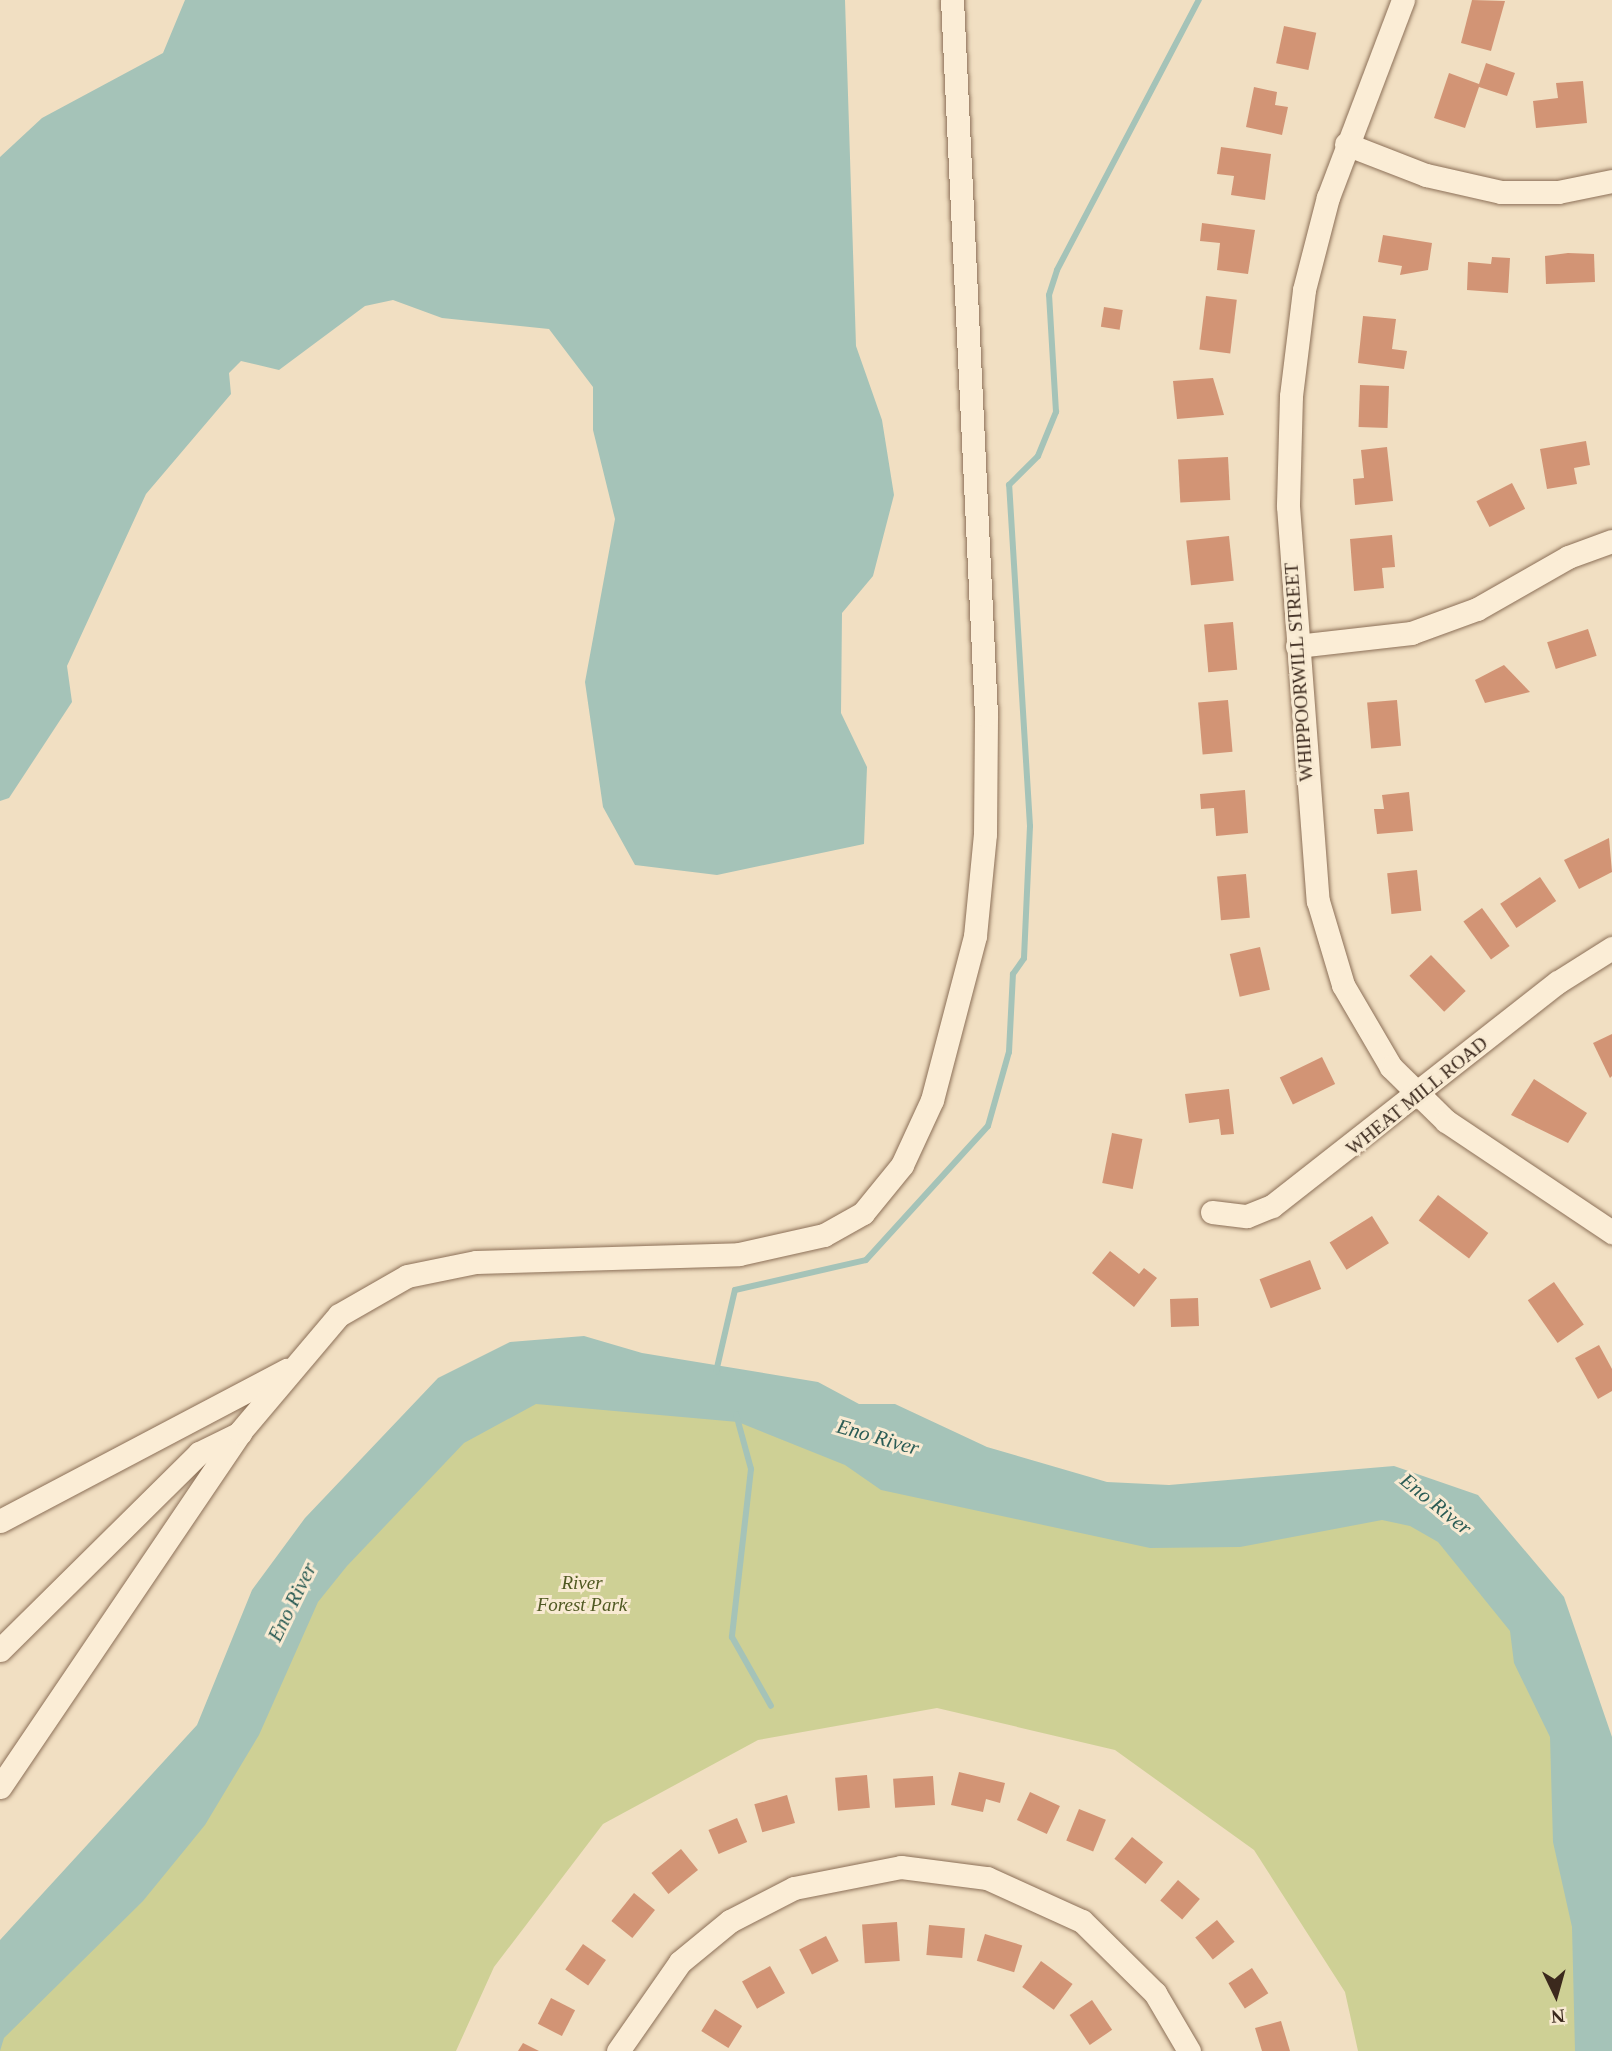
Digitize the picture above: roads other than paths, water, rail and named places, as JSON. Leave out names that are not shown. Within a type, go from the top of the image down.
[{"type":"street","points":[[0,1787],[240,1432],[339,1315],[407,1276],[528,1256],[739,1254],[824,1234],[863,1213],[902,1165],[932,1101],[975,936],[985,834],[986,715],[952,0]]},
{"type":"street","name":"WHIPPOORWILL STREET","points":[[1403,0],[1346,144],[1311,260],[1291,396],[1288,506],[1314,875],[1326,933],[1343,985],[1370,1037],[1418,1097],[1475,1143],[1612,1232]]},
{"type":"street","points":[[1346,144],[1426,175],[1501,192],[1558,192],[1612,181]]},
{"type":"street","points":[[1297,646],[1411,633],[1477,609],[1568,557],[1612,541]]},
{"type":"street","name":"WHEAT MILL ROAD","points":[[1212,1212],[1247,1216],[1272,1206],[1418,1097],[1558,982],[1612,948]]},
{"type":"street","points":[[0,1521],[296,1366]]},
{"type":"street","points":[[0,1650],[199,1453],[240,1432]]},
{"type":"street","points":[[618,2051],[680,1962],[730,1921],[794,1888],[901,1867],[987,1878],[1082,1921],[1155,1993],[1189,2051]]},
{"type":"water","points":[[185,0],[845,0],[856,346],[882,420],[894,495],[873,576],[842,613],[841,713],[867,767],[864,844],[717,875],[635,865],[603,807],[585,682],[615,519],[593,430],[593,387],[549,329],[442,318],[393,300],[365,306],[279,370],[241,361],[229,373],[231,394],[146,494],[67,666],[72,702],[9,798],[0,801],[0,157],[42,118],[163,53]]},
{"type":"water","name":"Eno River","points":[[584,1336],[642,1353],[818,1382],[859,1404],[895,1404],[987,1447],[1107,1482],[1169,1485],[1394,1466],[1478,1495],[1564,1597],[1612,1737],[1612,2051],[1575,2051],[1572,1927],[1553,1842],[1550,1737],[1514,1663],[1510,1631],[1438,1542],[1410,1526],[1382,1520],[1240,1547],[1150,1548],[881,1490],[845,1465],[738,1422],[536,1404],[464,1443],[347,1566],[318,1602],[259,1735],[205,1825],[143,1901],[4,2038],[0,2051],[0,1940],[197,1725],[252,1590],[305,1518],[438,1378],[510,1342]]},
{"type":"waterway","points":[[716,1372],[735,1290],[866,1260],[988,1126],[1009,1052],[1013,974],[1024,958],[1030,826],[1009,485],[1038,456],[1056,412],[1049,295],[1057,270],[1199,0]]},
{"type":"waterway","points":[[736,1414],[751,1469],[732,1637],[771,1706]]},
{"type":"park label","name":"River Forest Park","points":[[582,1594]]}]
